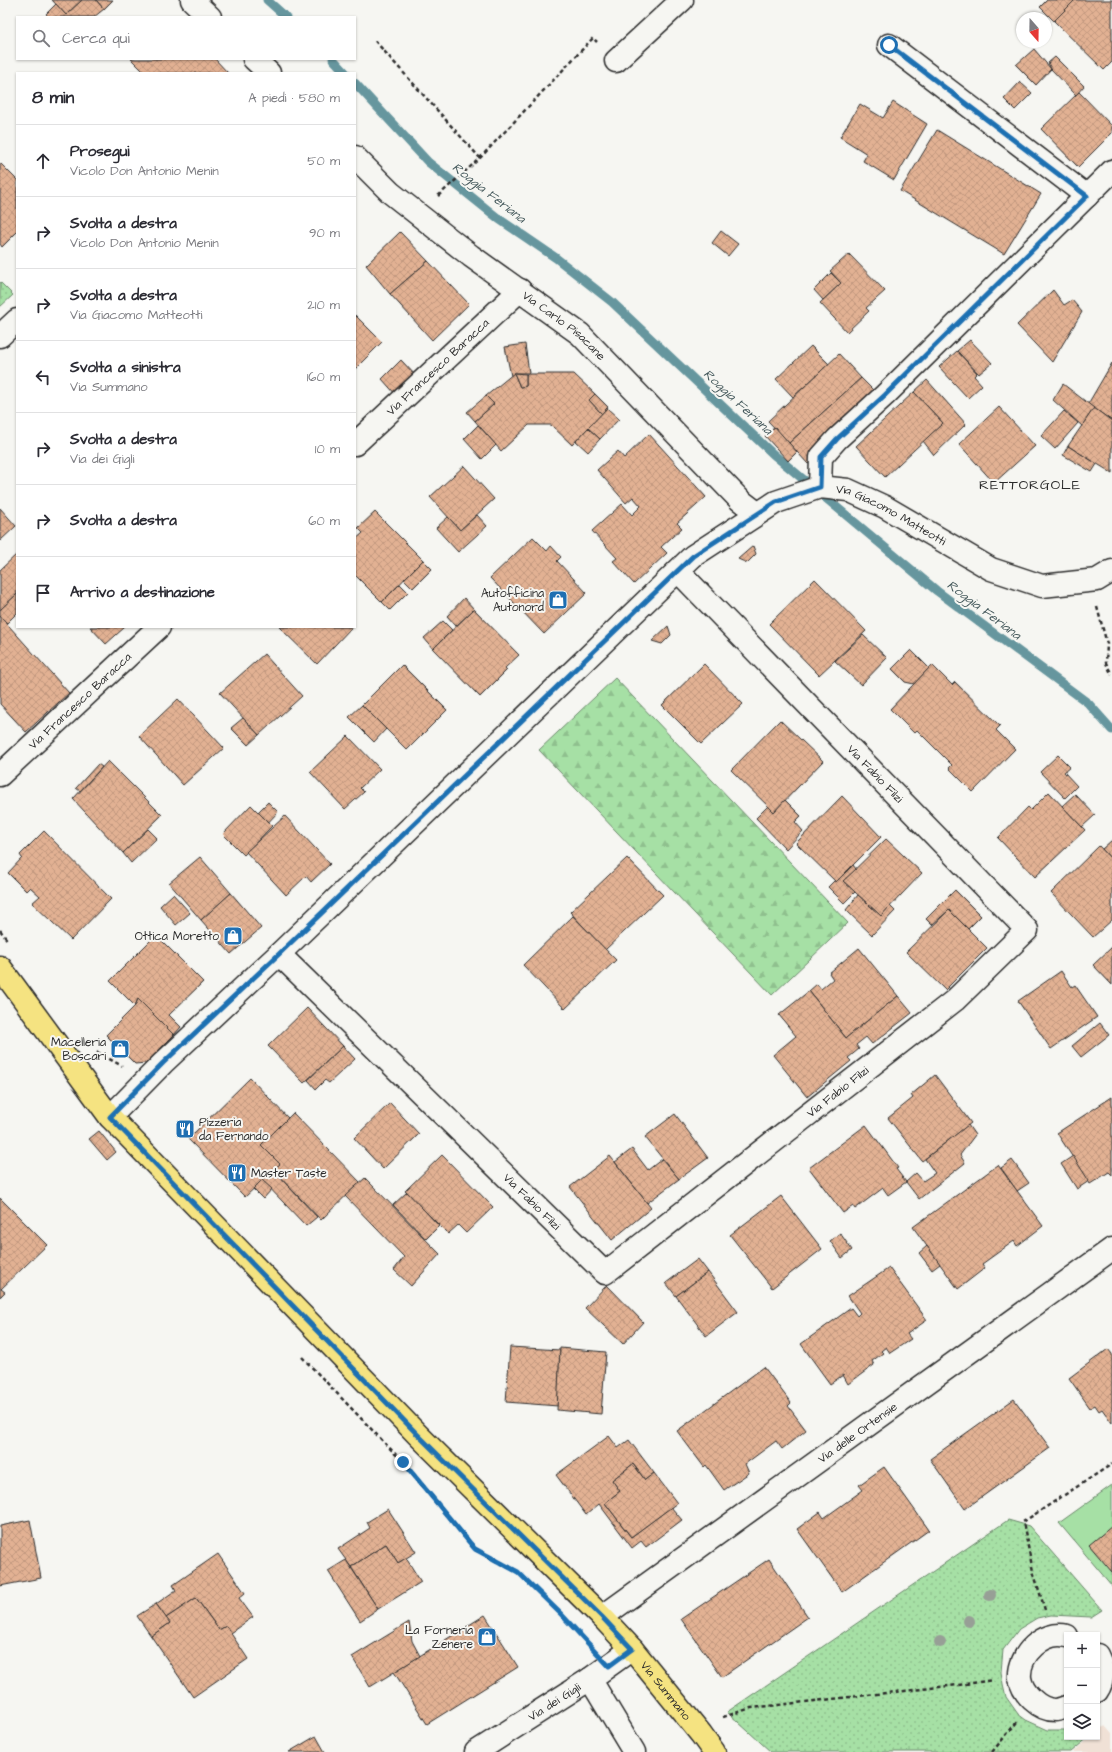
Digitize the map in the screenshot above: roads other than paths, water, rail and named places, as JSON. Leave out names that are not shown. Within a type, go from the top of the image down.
[{"type":"main road","name":"Via Summano","points":[[0,967],[110,1117],[418,1435],[602,1617],[632,1649],[714,1752]]},
{"type":"street","points":[[192,0],[209,16]]},
{"type":"street","points":[[616,61],[682,0]]},
{"type":"street","points":[[889,45],[1087,196]]},
{"type":"street","points":[[255,60],[268,72]]},
{"type":"street","name":"Via Carlo Pisacane","points":[[356,158],[391,193],[471,256],[580,334],[740,500],[756,513]]},
{"type":"street","points":[[820,487],[821,457],[837,439],[885,395],[1112,171]]},
{"type":"street","name":"Via Francesco Baracca","points":[[356,443],[520,290]]},
{"type":"street","points":[[0,336],[16,321]]},
{"type":"street","name":"Via Giacomo Matteotti","points":[[110,1117],[163,1063],[279,954],[693,556],[756,513],[776,502],[820,487],[848,490],[885,507],[991,569],[1042,586],[1097,580],[1112,571]]},
{"type":"street","name":"Via Fabio Filzi","points":[[279,954],[605,1273],[955,1000],[1027,930],[678,572]]},
{"type":"street","name":"Via Francesco Baracca","points":[[0,775],[158,628]]},
{"type":"street","name":"Via delle Ortensie","points":[[602,1617],[1112,1249]]},
{"type":"street","points":[[1064,1636],[1046,1637],[1030,1648],[1023,1664],[1020,1678],[1025,1690],[1037,1704],[1054,1710],[1064,1708]]},
{"type":"street","name":"Via dei Gigli","points":[[476,1752],[590,1679],[632,1649]]},
{"type":"street","points":[[1100,1661],[1102,1666],[1104,1688]]},
{"type":"street","points":[[590,1679],[634,1752]]},
{"type":"waterway","name":"Roggia Feriana","points":[[267,0],[285,16]]},
{"type":"waterway","name":"Roggia Feriana","points":[[334,60],[345,72]]},
{"type":"waterway","name":"Roggia Feriana","points":[[356,84],[428,162],[499,219],[556,258],[612,302],[773,454],[937,591],[1088,703],[1112,730]]},
{"type":"place","name":"Autofficina Autonord","points":[[558,600]]},
{"type":"place","name":"Ottica Moretto","points":[[233,936]]},
{"type":"place","name":"Macelleria Boscari","points":[[120,1049]]},
{"type":"place","name":"Pizzeria da Fernando","points":[[185,1129]]},
{"type":"place","name":"Master Taste","points":[[237,1173]]},
{"type":"place","name":"La Forneria Zenere","points":[[487,1637]]},
{"type":"district","name":"RETTORGOLE","points":[[1030,485]]}]
